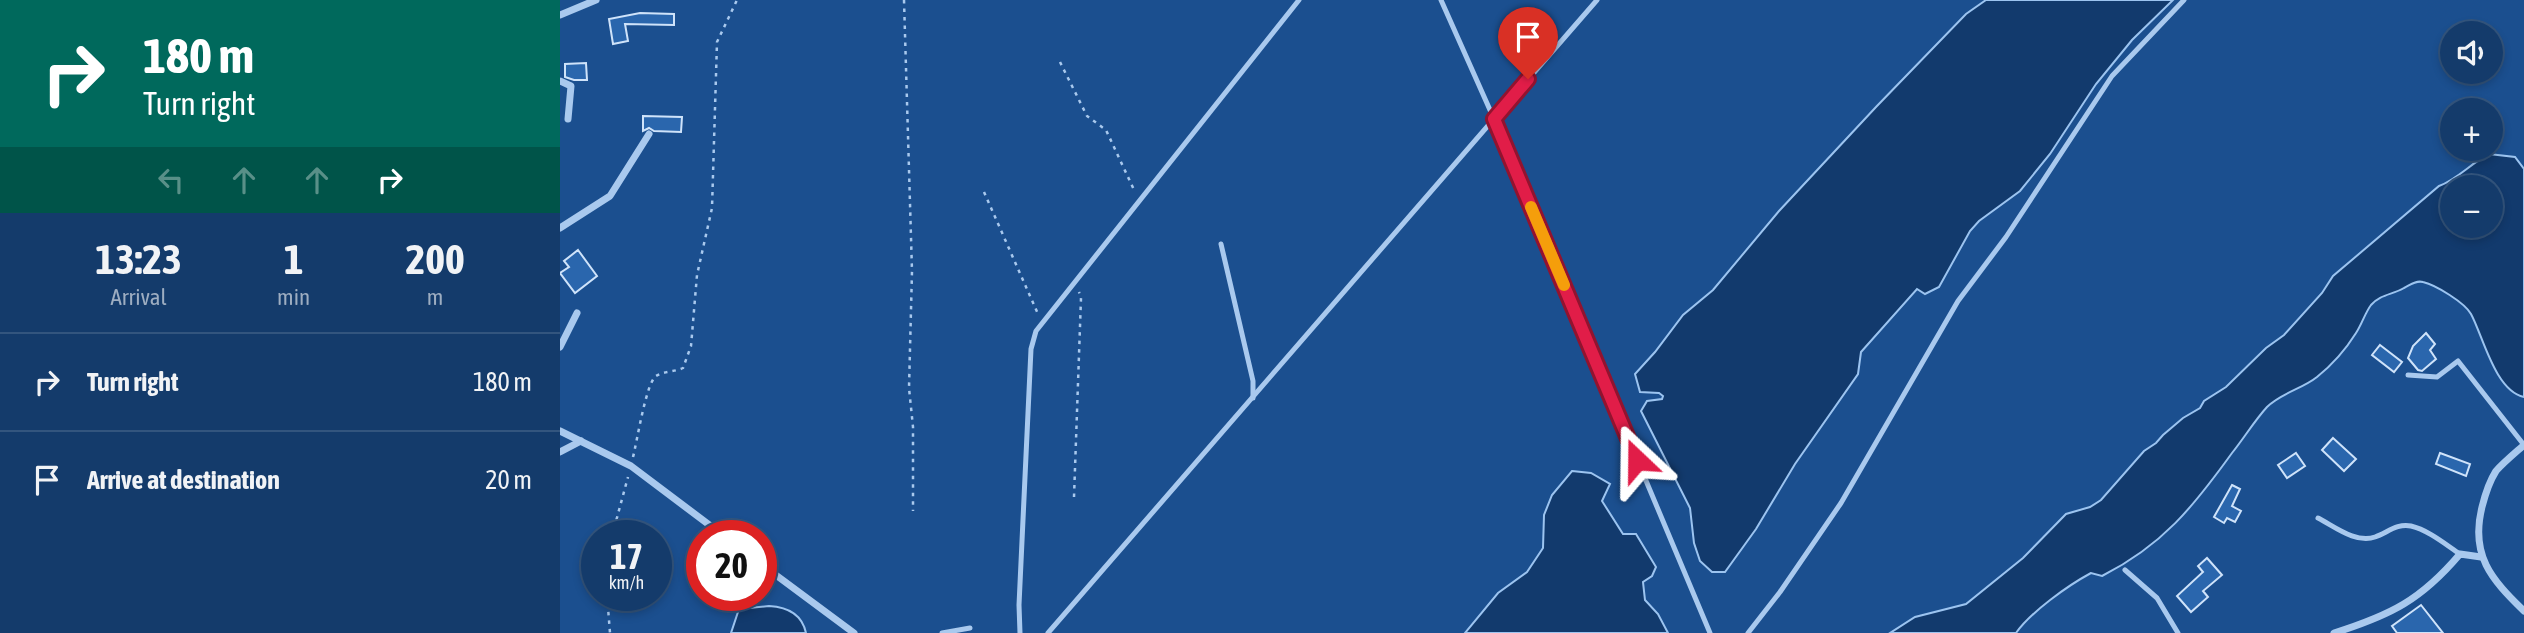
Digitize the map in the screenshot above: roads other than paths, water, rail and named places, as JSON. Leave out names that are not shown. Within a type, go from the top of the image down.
[{"type":"street","points":[[560,15],[596,0]]},
{"type":"street","points":[[560,81],[571,86],[568,119]]},
{"type":"street","points":[[560,228],[610,196],[649,134]]},
{"type":"street","points":[[560,347],[577,313]]},
{"type":"street","points":[[560,431],[631,466],[703,520]]},
{"type":"street","points":[[560,452],[581,441]]},
{"type":"street","points":[[2524,445],[2497,471],[2486,490],[2477,525],[2480,556],[2510,597],[2524,611]]},
{"type":"street","points":[[2334,633],[2399,609],[2439,578],[2460,554],[2480,556]]},
{"type":"street","points":[[777,576],[854,633]]},
{"type":"lane","points":[[1020,633],[1031,349],[1036,331],[1299,0]]},
{"type":"lane","points":[[1441,0],[1494,119],[1710,633]]},
{"type":"lane","points":[[1048,633],[1597,0]]},
{"type":"lane","points":[[1748,633],[1841,503],[1958,301],[2006,237],[2112,76],[2184,0]]},
{"type":"lane","points":[[1221,244],[1253,381],[1253,398]]},
{"type":"lane","points":[[2408,375],[2437,377],[2458,361],[2524,445]]},
{"type":"lane","points":[[2318,518],[2353,537],[2373,538],[2388,529],[2408,525],[2423,530],[2460,554]]},
{"type":"lane","points":[[2125,570],[2157,597],[2178,633]]},
{"type":"lane","points":[[942,633],[971,628]]},
{"type":"water","points":[[1986,0],[2173,0],[2132,40],[2096,84],[2050,154],[2020,191],[1979,221],[1970,231],[1939,287],[1925,294],[1917,289],[1861,352],[1858,374],[1795,464],[1756,529],[1725,572],[1712,572],[1700,561],[1694,543],[1690,508],[1641,411],[1647,401],[1662,399],[1663,396],[1659,393],[1640,392],[1635,374],[1683,315],[1713,290],[1779,211],[1876,107],[1966,14]]},
{"type":"water","points":[[2503,156],[2515,157],[2524,169],[2524,397],[2505,385],[2491,362],[2468,310],[2435,287],[2415,282],[2375,301],[2352,339],[2333,362],[2311,381],[2267,407],[2190,507],[2160,538],[2124,564],[2102,576],[2091,573],[2071,585],[2040,608],[2016,633],[1890,633],[1915,617],[1966,604],[2023,558],[2066,514],[2090,507],[2101,500],[2144,451],[2183,418],[2200,408],[2204,401],[2226,387],[2266,348],[2284,335],[2322,293],[2333,276],[2439,186],[2440,238],[2503,238],[2503,175],[2458,175],[2478,161],[2503,161]]},
{"type":"water","points":[[1572,471],[1591,473],[1610,484],[1602,501],[1623,534],[1636,534],[1656,567],[1652,576],[1643,582],[1645,600],[1658,614],[1668,633],[1465,633],[1498,593],[1527,572],[1543,548],[1544,515],[1552,495]]},
{"type":"water","points":[[777,607],[797,616],[806,633],[731,633],[738,611],[777,611]]}]
